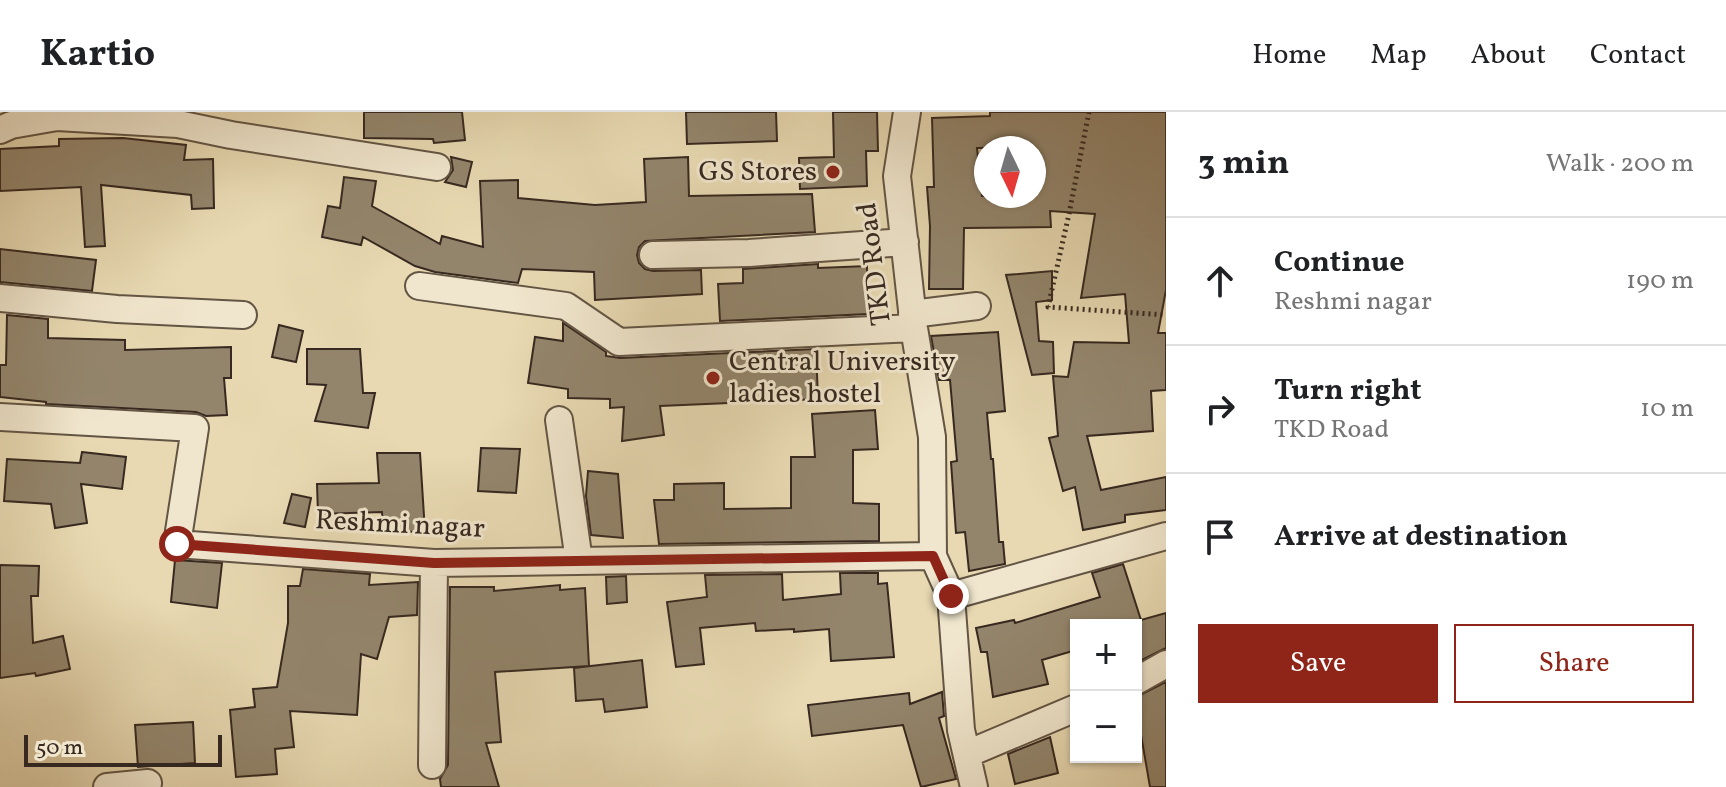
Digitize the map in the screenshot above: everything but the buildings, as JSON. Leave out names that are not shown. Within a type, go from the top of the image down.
[{"type":"street","name":"TKD Road","points":[[907,112],[897,176],[913,321],[932,437],[933,556],[951,596],[961,730],[974,787]]},
{"type":"street","points":[[0,130],[57,114],[178,124],[437,167]]},
{"type":"street","points":[[653,255],[749,253],[905,242]]},
{"type":"street","points":[[419,286],[566,306],[619,342],[913,321],[977,306]]},
{"type":"street","points":[[0,298],[117,309],[243,315]]},
{"type":"street","name":"Reshmi nagar","points":[[0,417],[195,428],[177,544],[434,563],[933,556]]},
{"type":"street","points":[[559,420],[579,561]]},
{"type":"street","points":[[951,596],[1166,536]]},
{"type":"street","points":[[432,765],[434,563]]},
{"type":"street","points":[[1142,678],[1166,664]]},
{"type":"street","points":[[967,754],[1070,711]]},
{"type":"street","points":[[107,787],[148,783]]},
{"type":"path","points":[[1089,112],[1048,307],[1166,315]]},
{"type":"place","name":"GS Stores","points":[[833,172]]},
{"type":"place","name":"Central University ladies hostel","points":[[713,378]]},
{"type":"route","points":[[177,544],[434,563],[933,556],[951,596]]}]
